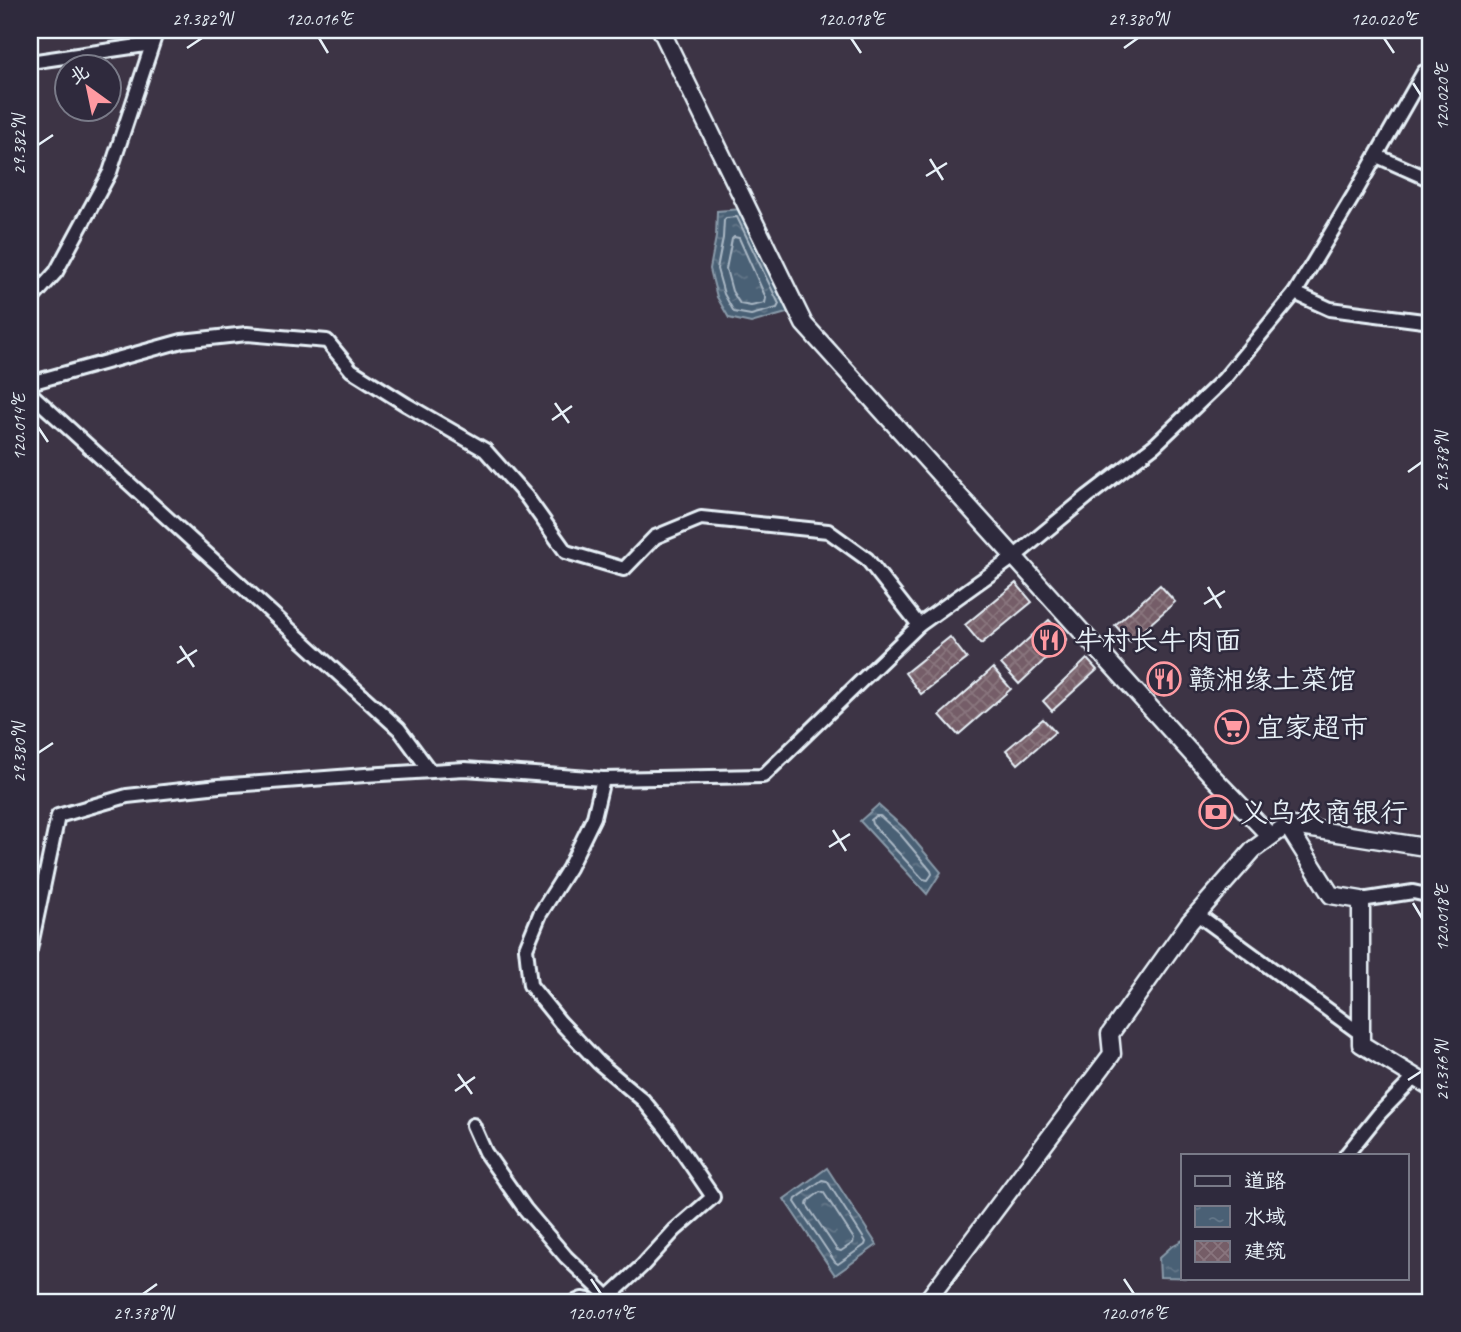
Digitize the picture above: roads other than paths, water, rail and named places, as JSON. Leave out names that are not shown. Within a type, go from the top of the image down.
[{"type":"street","points":[[30,301],[56,272],[110,172],[157,30]]},
{"type":"street","points":[[661,30],[804,324],[1210,775],[1270,836]]},
{"type":"street","points":[[30,62],[152,44]]},
{"type":"street","points":[[30,950],[58,816],[127,796],[219,786],[465,769],[603,779],[763,776],[919,625],[1014,557],[1155,445],[1224,379],[1295,293],[1424,72]]},
{"type":"street","points":[[1377,156],[1431,180]]},
{"type":"street","points":[[1295,293],[1330,309],[1431,322]]},
{"type":"street","points":[[30,383],[182,341],[247,334],[327,341],[351,370],[485,450],[526,496],[566,552],[624,569],[655,537],[701,518],[828,531],[867,559],[919,625]]},
{"type":"street","points":[[30,393],[399,729],[430,771]]},
{"type":"street","points":[[575,1302],[582,1299],[604,1300],[643,1265],[675,1230],[713,1197],[668,1131],[643,1100],[598,1062],[530,985],[526,948],[540,914],[569,868],[594,817],[603,779]]},
{"type":"street","points":[[1287,825],[1331,895],[1361,900],[1413,892],[1431,895]]},
{"type":"street","points":[[926,1302],[1112,1054],[1110,1034],[1189,923],[1254,849],[1287,825],[1431,848]]},
{"type":"street","points":[[1361,900],[1361,1044],[1431,1087]]},
{"type":"street","points":[[1198,914],[1360,1034]]},
{"type":"street","points":[[1347,1154],[1415,1077]]},
{"type":"street","points":[[474,1125],[485,1152],[525,1209],[604,1300]]},
{"type":"water","points":[[742,209],[790,312],[751,323],[729,318],[717,297],[710,269],[716,237],[717,211]]},
{"type":"water","points":[[878,805],[905,829],[941,872],[927,894],[860,821]]},
{"type":"water","points":[[827,1168],[877,1245],[835,1275],[784,1199]]},
{"type":"water","points":[[1181,1241],[1181,1277],[1160,1277],[1159,1258]]},
{"type":"place","name":"牛村长牛肉面","points":[[1049,640]]},
{"type":"place","name":"赣湘缘土菜馆","points":[[1164,679]]},
{"type":"place","name":"宜家超市","points":[[1232,727]]},
{"type":"place","name":"义乌农商银行","points":[[1216,812]]}]
